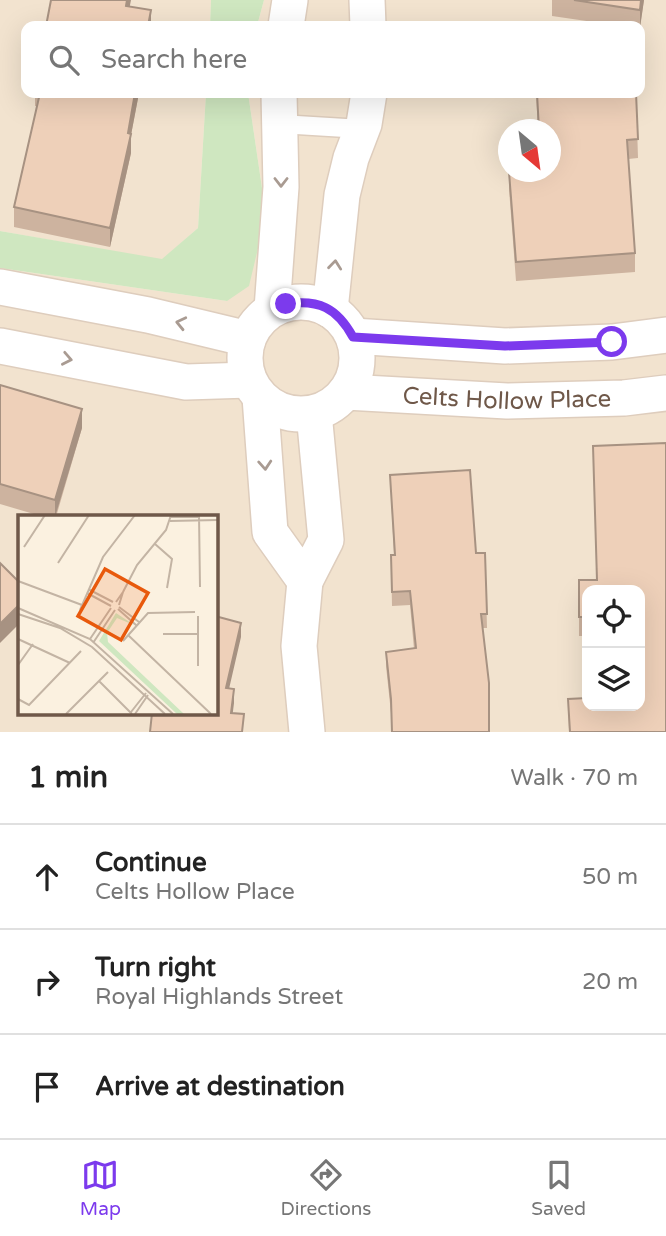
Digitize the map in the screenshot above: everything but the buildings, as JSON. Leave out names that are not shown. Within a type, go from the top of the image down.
[{"type":"street","points":[[287,21],[290,0]]},
{"type":"street","points":[[367,0],[368,21]]},
{"type":"street","points":[[330,310],[342,195],[351,158],[362,129],[368,98]]},
{"type":"street","points":[[272,309],[281,187],[280,108]]},
{"type":"street","points":[[0,286],[148,315],[248,339]]},
{"type":"street","points":[[0,346],[186,382],[254,389],[275,408],[294,414],[314,413],[332,405],[346,392],[355,374],[358,355],[353,337],[344,321],[330,310],[316,303],[302,301],[272,309],[258,322],[248,339],[245,353],[245,367],[254,389],[270,532],[305,581]]},
{"type":"street","name":"Celts Hollow Place","points":[[353,337],[505,346],[612,342],[666,335]]},
{"type":"street","name":"Celts Hollow Place","points":[[346,392],[507,401],[624,398],[666,393]]},
{"type":"street","points":[[307,732],[299,646],[305,581],[326,540],[314,413]]},
{"type":"lane","points":[[280,108],[362,129]]},
{"type":"shaded area","points":[[0,0],[211,0],[210,21],[21,21],[21,98],[206,98],[198,228],[162,260],[0,231]]},
{"type":"shaded area","points":[[264,0],[666,0],[666,732],[0,732],[0,268],[227,301],[266,215],[249,98],[645,98],[645,21],[258,21]]},
{"type":"green space","points":[[211,0],[264,0],[258,21],[210,21]]},
{"type":"green space","points":[[206,98],[249,98],[266,215],[249,286],[227,301],[0,268],[0,231],[162,259],[198,228]]},
{"type":"route","points":[[286,304],[302,301],[316,303],[344,321],[353,337],[505,346],[612,342]]}]
